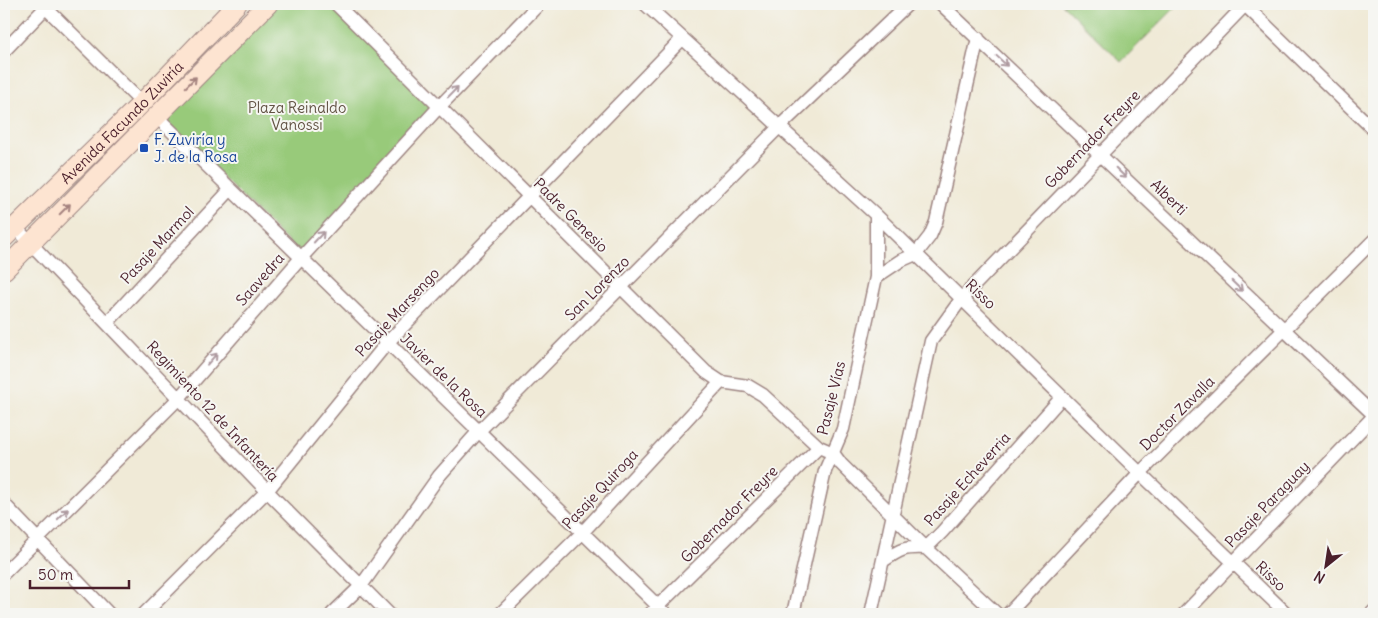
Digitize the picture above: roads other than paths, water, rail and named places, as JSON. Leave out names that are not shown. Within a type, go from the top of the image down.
[{"type":"main road","name":"Avenida Facundo Zuviría","points":[[10,232],[142,103],[237,4]]},
{"type":"main road","name":"Avenida Facundo Zuviría","points":[[4,270],[268,4]]},
{"type":"street","name":"Padre Genesio","points":[[336,4],[706,372],[720,382]]},
{"type":"street","name":"Saavedra","points":[[4,574],[178,398],[300,258],[439,106],[538,4]]},
{"type":"street","name":"Risso","points":[[645,4],[876,215],[1287,614]]},
{"type":"street","name":"San Lorenzo","points":[[332,614],[361,586],[439,476],[478,432],[779,128],[908,4]]},
{"type":"street","name":"Alberti","points":[[941,4],[1374,415]]},
{"type":"street","points":[[1245,4],[1374,130]]},
{"type":"street","name":"Gobernador Freyre","points":[[962,298],[1245,4]]},
{"type":"street","points":[[4,51],[46,5],[142,103]]},
{"type":"street","points":[[876,276],[900,261],[916,254],[930,236],[936,222],[978,38]]},
{"type":"street","name":"Pasaje Marsengo","points":[[144,614],[267,491],[387,342],[682,39]]},
{"type":"street","name":"Javier de la Rosa","points":[[156,116],[582,533],[658,612]]},
{"type":"street","name":"Pasaje Marmol","points":[[107,323],[231,190]]},
{"type":"street","name":"Pasaje Vías","points":[[793,614],[825,471],[843,429],[876,276],[876,215]]},
{"type":"street","name":"Regimiento 12 de Infantería","points":[[10,232],[31,243],[267,491],[389,614]]},
{"type":"street","name":"Doctor Zavalla","points":[[1008,614],[1140,473],[1374,240]]},
{"type":"street","points":[[872,614],[932,342],[962,298]]},
{"type":"street","points":[[720,382],[748,386],[763,395],[819,447],[833,453],[841,464],[926,548],[997,614]]},
{"type":"street","name":"Pasaje Quiroga","points":[[500,614],[582,533],[720,382]]},
{"type":"street","name":"Pasaje Echeverria","points":[[883,561],[899,550],[908,547],[926,548],[1062,397]]},
{"type":"street","name":"Pasaje Paraguay","points":[[1184,614],[1374,415]]},
{"type":"street","name":"Gobernador Freyre","points":[[658,612],[819,447]]},
{"type":"street","points":[[4,504],[109,614]]},
{"type":"street","points":[[1371,614],[1374,611]]},
{"type":"place","name":"F. Zuviría y J. de la Rosa","points":[[144,148]]},
{"type":"park label","name":"Plaza Reinaldo Vanossi","points":[[297,116]]}]
